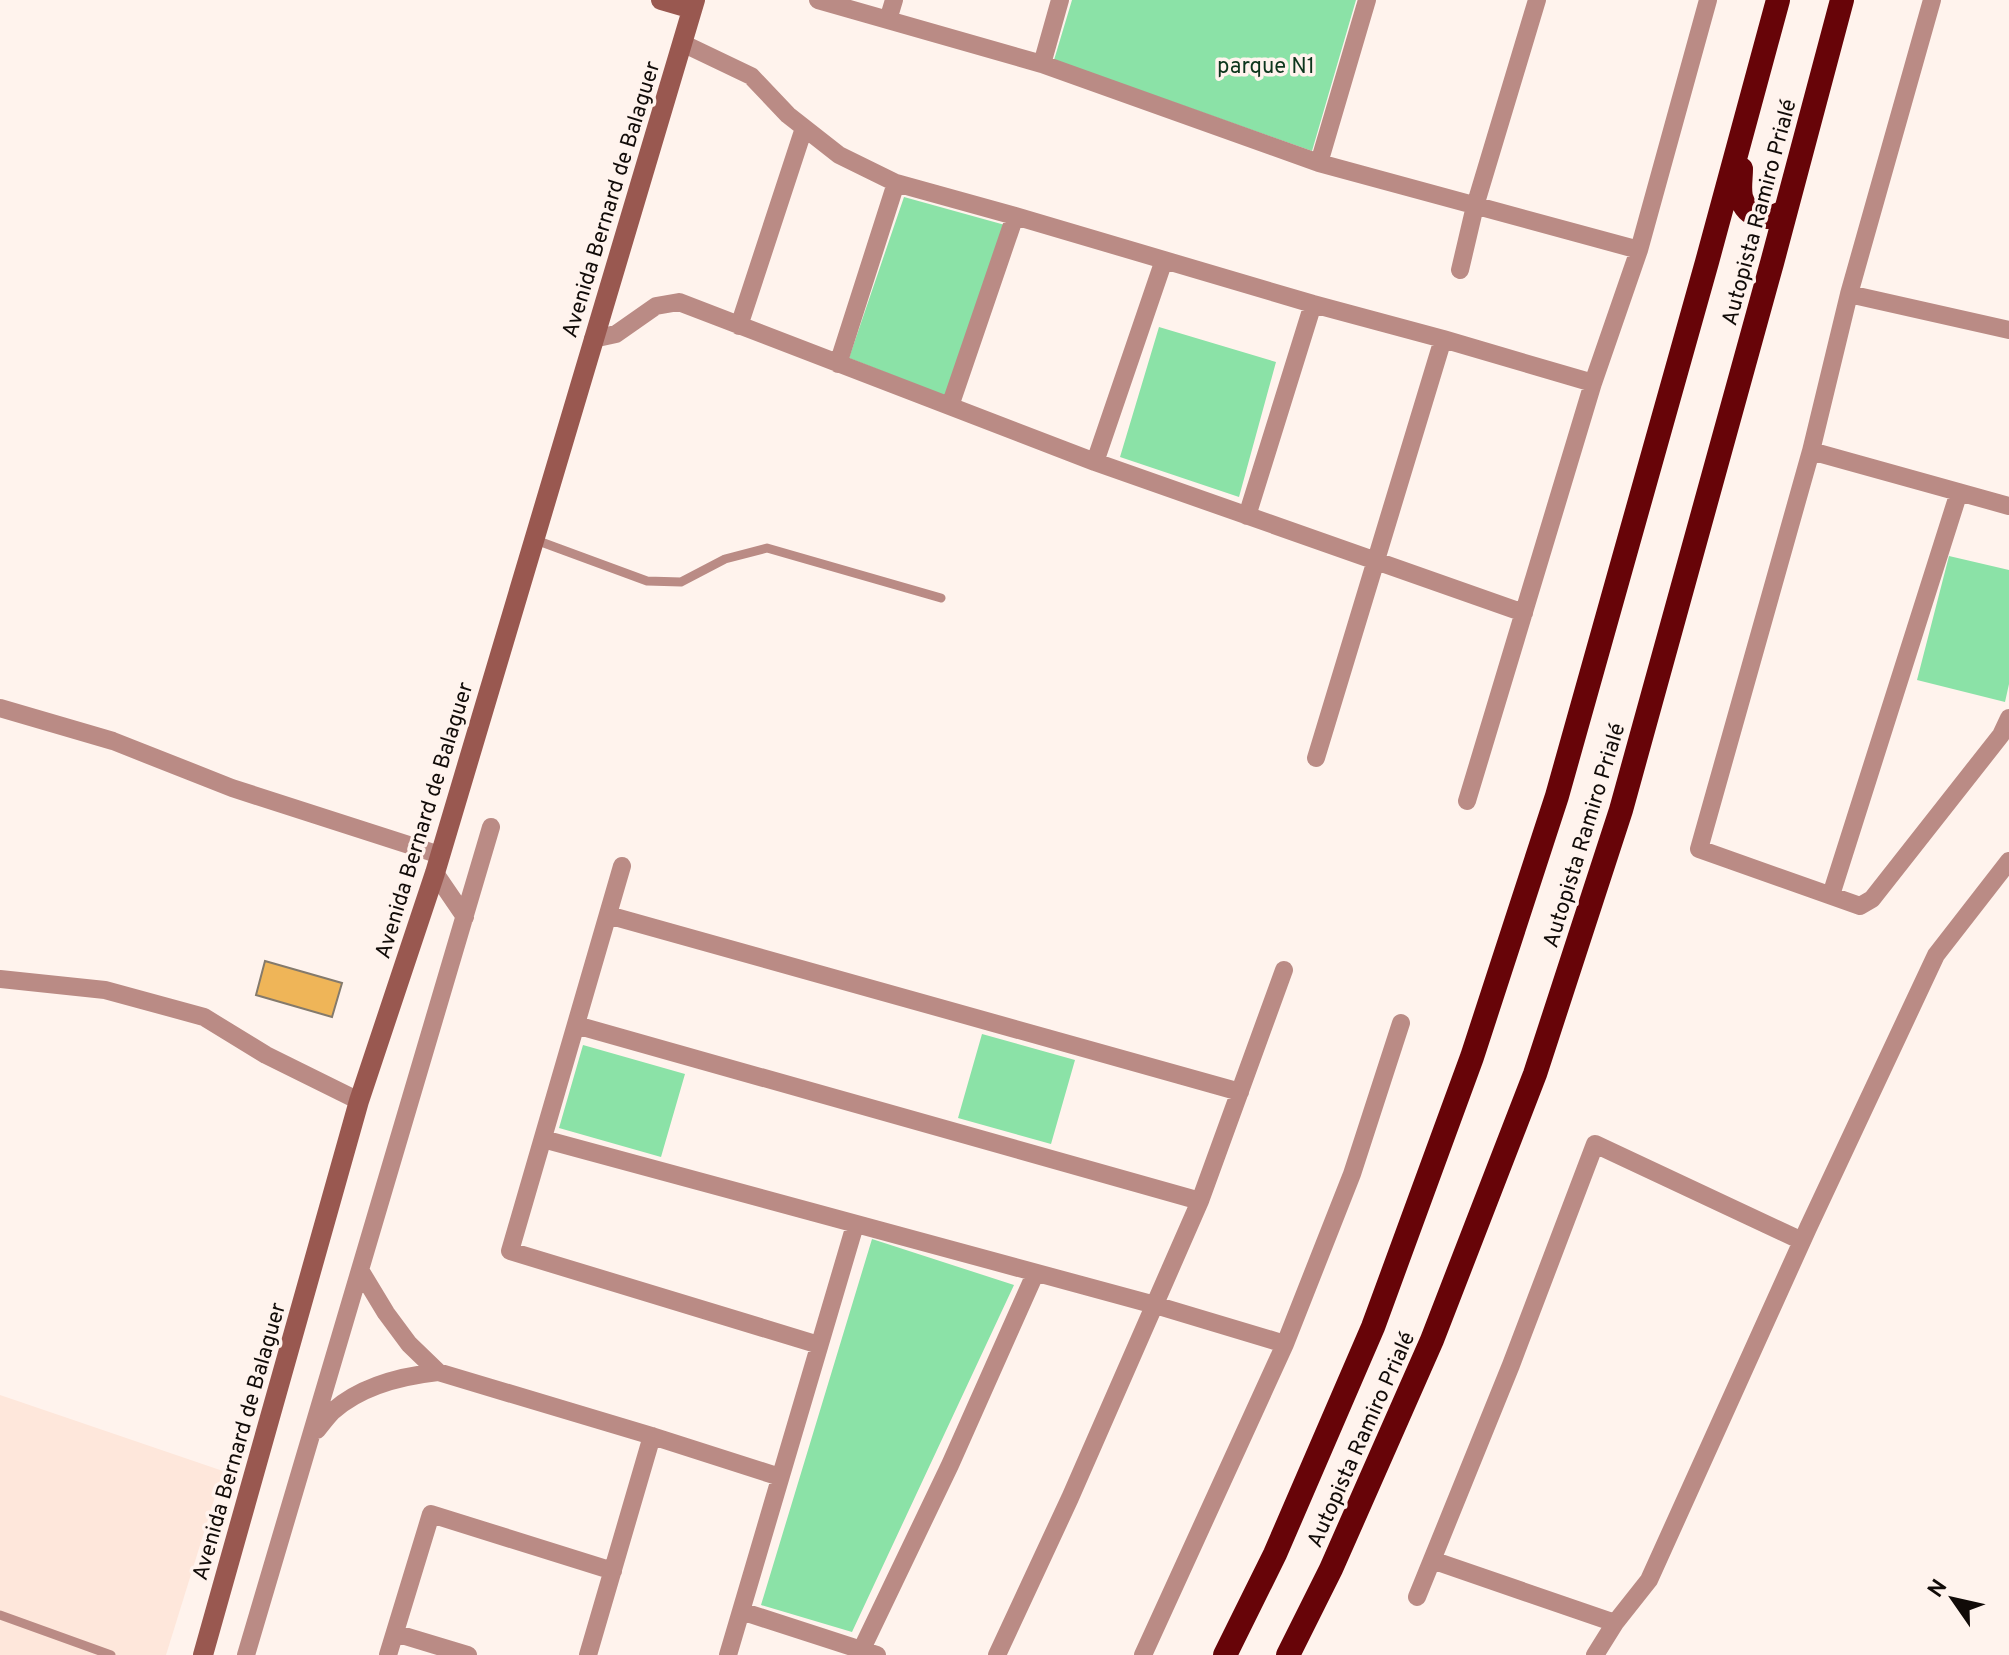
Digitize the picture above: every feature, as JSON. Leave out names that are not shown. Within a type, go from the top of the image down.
[{"type":"highway","name":"Autopista Ramiro Prialé","points":[[1225,1655],[1275,1554],[1373,1327],[1472,1057],[1557,796],[1778,0]]},
{"type":"highway","name":"Autopista Ramiro Prialé","points":[[1288,1655],[1331,1569],[1432,1340],[1535,1074],[1621,810],[1842,0]]},
{"type":"highway","points":[[1742,135],[1740,194],[1743,201],[1752,213],[1759,216],[1774,217],[1785,211]]},
{"type":"street","points":[[661,0],[693,5]]},
{"type":"street","points":[[818,0],[1042,64],[1319,163],[1639,250]]},
{"type":"street","points":[[888,20],[894,0]]},
{"type":"street","points":[[1042,64],[1060,0]]},
{"type":"street","points":[[1319,163],[1367,0]]},
{"type":"street","points":[[1460,270],[1475,206],[1537,0]]},
{"type":"street","points":[[1467,801],[1593,383],[1639,250],[1708,0]]},
{"type":"street","points":[[1932,0],[1849,294],[1811,451],[1699,849],[1860,906],[1872,899],[2001,735],[2009,718]]},
{"type":"street","name":"Avenida Bernard de Balaguer","points":[[203,1655],[359,1101],[437,864],[693,5]]},
{"type":"street","points":[[682,43],[751,76],[788,115],[839,155],[896,183],[1593,383]]},
{"type":"street","points":[[739,326],[804,128]]},
{"type":"street","points":[[838,364],[896,183]]},
{"type":"street","points":[[950,406],[1015,216]]},
{"type":"street","points":[[1095,462],[1164,260]]},
{"type":"street","points":[[1849,294],[2009,330]]},
{"type":"street","points":[[593,339],[616,334],[656,306],[679,302],[1095,462],[1524,613]]},
{"type":"street","points":[[1247,516],[1313,304]]},
{"type":"street","points":[[1316,758],[1443,339]]},
{"type":"street","points":[[1811,451],[2009,506]]},
{"type":"street","points":[[1831,895],[1959,492]]},
{"type":"street","points":[[0,708],[113,741],[437,864],[465,917]]},
{"type":"street","points":[[246,1655],[491,827]]},
{"type":"street","points":[[1595,1655],[1615,1623],[1649,1580],[1802,1241],[1936,955],[2009,861]]},
{"type":"street","points":[[622,866],[510,1251],[819,1345]]},
{"type":"street","points":[[608,915],[1240,1092]]},
{"type":"street","points":[[997,1655],[1077,1484],[1200,1201],[1284,970]]},
{"type":"street","points":[[0,979],[105,990],[204,1017],[266,1055],[359,1101]]},
{"type":"street","points":[[1143,1655],[1285,1344],[1352,1174],[1401,1023]]},
{"type":"street","points":[[576,1025],[1200,1201]]},
{"type":"street","points":[[543,1139],[1155,1305],[1285,1344]]},
{"type":"street","points":[[1417,1597],[1511,1365],[1595,1144],[1802,1241]]},
{"type":"street","points":[[728,1655],[855,1225]]},
{"type":"street","points":[[360,1270],[401,1334],[438,1372]]},
{"type":"street","points":[[741,1611],[866,1653],[1035,1274]]},
{"type":"street","points":[[311,1437],[334,1410],[366,1391],[403,1376],[438,1372],[780,1477]]},
{"type":"street","points":[[588,1655],[652,1436]]},
{"type":"street","points":[[388,1655],[431,1514],[613,1571]]},
{"type":"street","points":[[1432,1560],[1615,1623]]},
{"type":"street","points":[[395,1633],[468,1655]]},
{"type":"lane","points":[[533,539],[647,581],[681,582],[725,559],[767,548],[941,598]]},
{"type":"lane","points":[[0,1615],[111,1655]]},
{"type":"shaded area","points":[[0,1395],[223,1471],[166,1655],[0,1655]]},
{"type":"green space","name":"parque N1","points":[[1072,0],[1356,0],[1312,151],[1054,60]]},
{"type":"green space","points":[[904,197],[1005,225],[945,396],[849,358]]},
{"type":"green space","points":[[1159,327],[1276,362],[1239,497],[1120,457]]},
{"type":"green space","points":[[1949,556],[2009,570],[2009,684],[2005,702],[1917,680]]},
{"type":"green space","points":[[982,1034],[1075,1060],[1051,1144],[958,1118]]},
{"type":"green space","points":[[583,1045],[685,1074],[661,1157],[559,1128]]},
{"type":"green space","points":[[872,1239],[1014,1285],[852,1632],[761,1605]]},
{"type":"building","points":[[265,961],[342,983],[332,1017],[256,995]]}]
